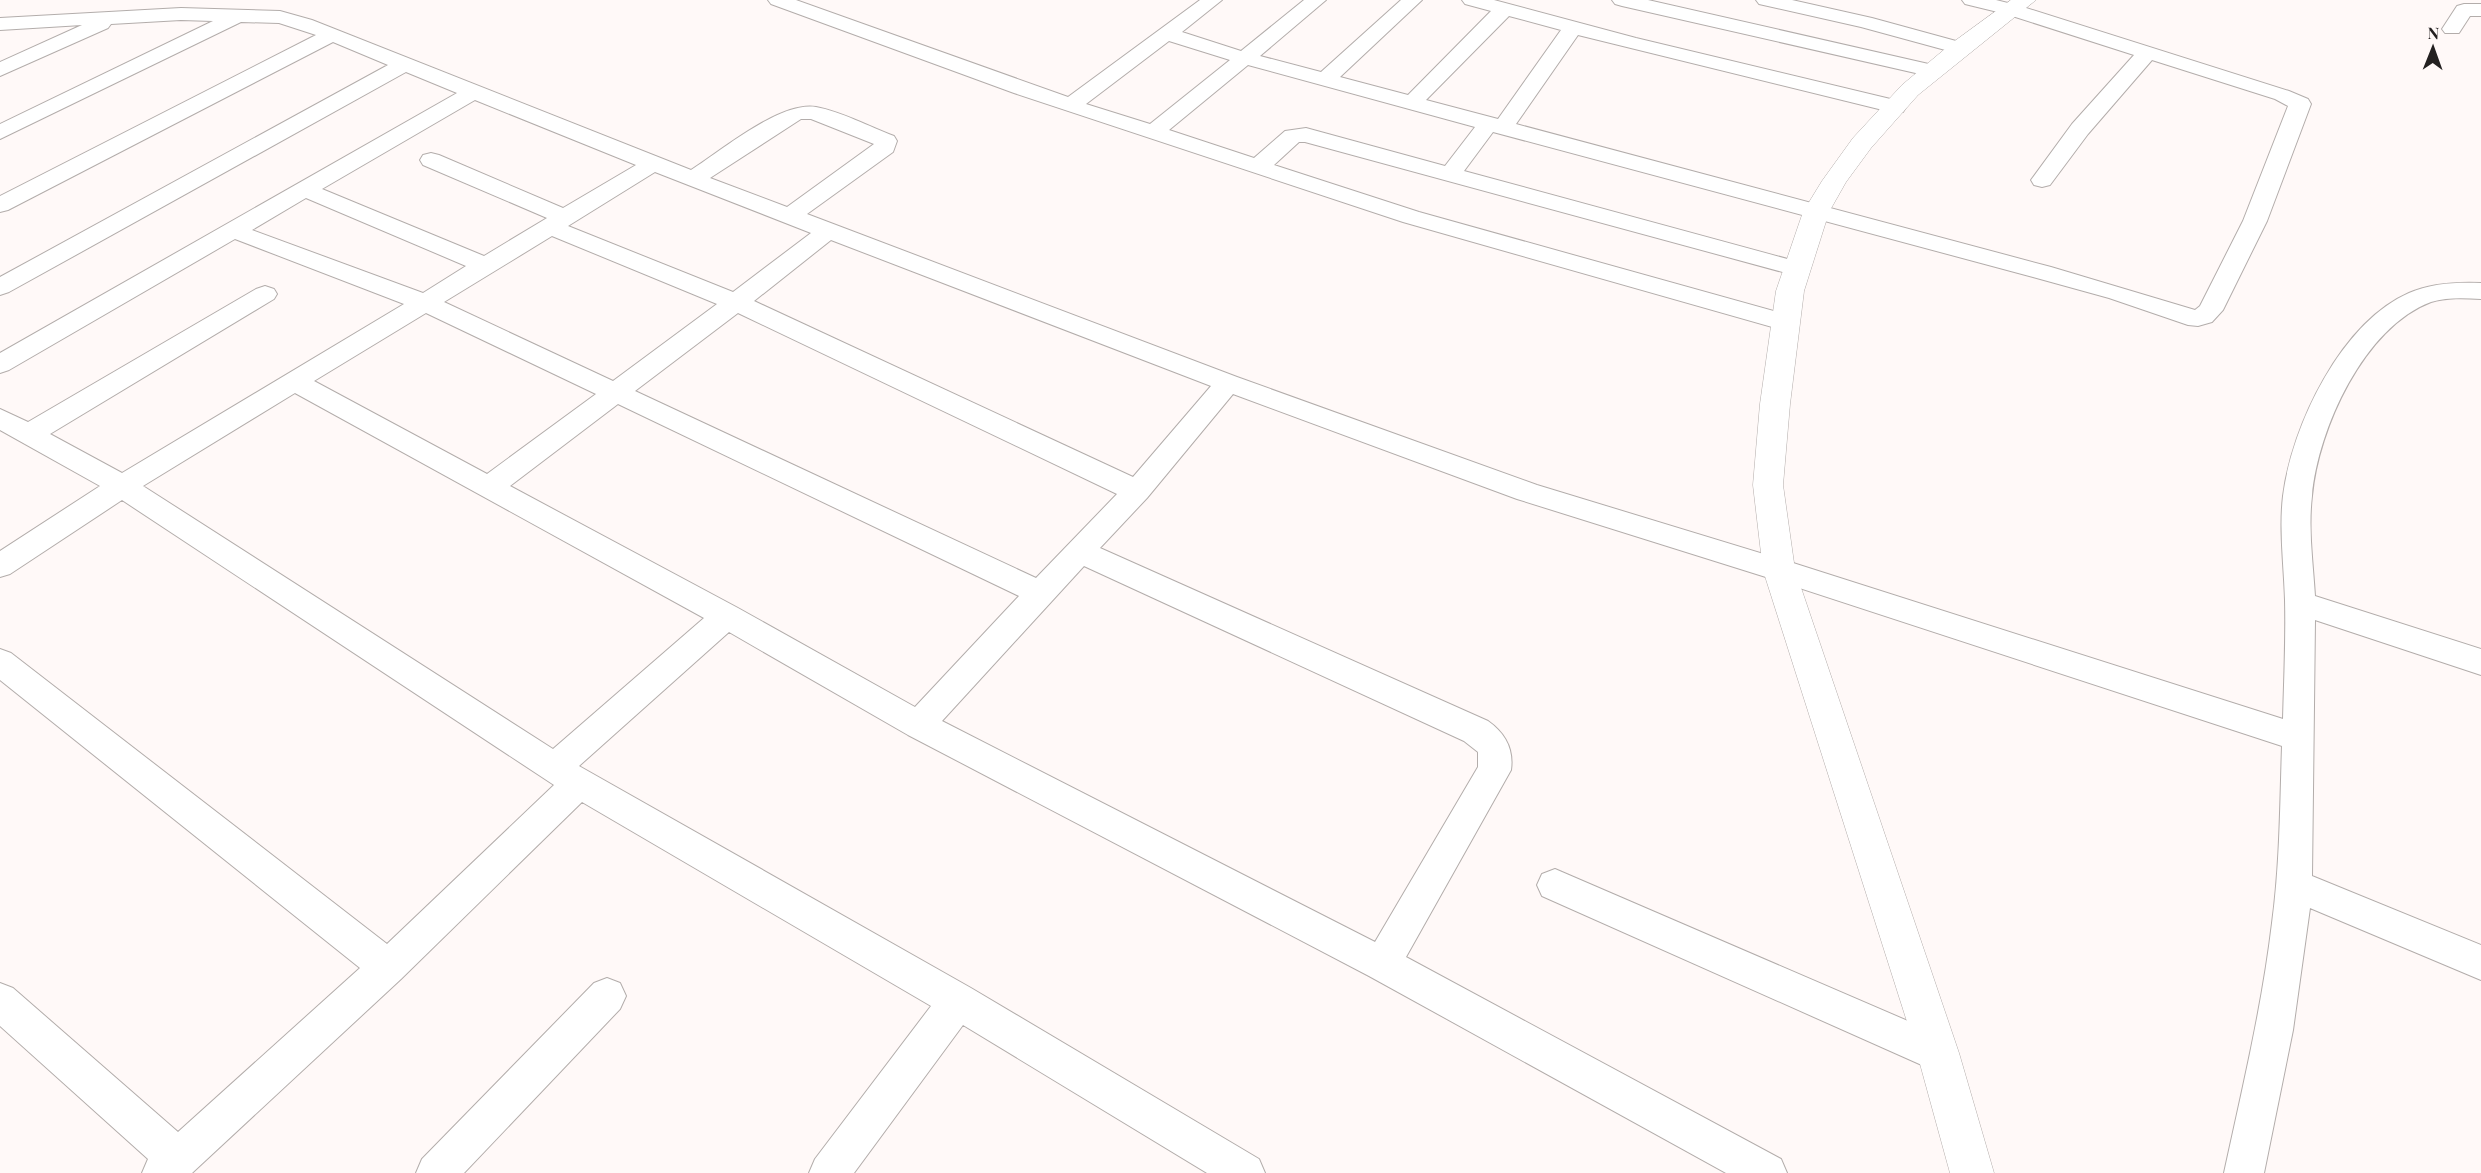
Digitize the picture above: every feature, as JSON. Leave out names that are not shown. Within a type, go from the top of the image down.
[{"type":"street","points":[[778,0],[1071,105],[1411,217],[1786,323]]},
{"type":"street","points":[[1071,105],[1212,0]]},
{"type":"street","points":[[1154,132],[1316,0]]},
{"type":"street","points":[[1325,80],[1412,0]]},
{"type":"street","points":[[1472,0],[1572,29],[1895,107]]},
{"type":"street","points":[[1622,0],[1933,71]]},
{"type":"street","points":[[1766,0],[1865,22],[1960,48]]},
{"type":"street","points":[[1167,34],[1244,58],[2097,287],[2188,317],[2205,316],[2211,310],[2255,221],[2300,105],[2282,95],[2148,52],[2019,5],[1972,0]]},
{"type":"street","points":[[1972,1173],[1938,1053],[1779,570],[1768,485],[1775,404],[1790,291],[1816,212],[1834,181],[1862,143],[1895,107],[1960,48],[2019,5]]},
{"type":"street","points":[[1412,103],[1505,9]]},
{"type":"street","points":[[2452,29],[2464,10],[2481,10]]},
{"type":"street","points":[[0,132],[241,15]]},
{"type":"street","points":[[0,24],[117,17],[279,16],[332,35],[653,164],[1228,383],[1527,492],[1779,570],[2299,738]]},
{"type":"street","points":[[0,70],[117,17]]},
{"type":"street","points":[[1450,175],[1495,126],[1572,29]]},
{"type":"street","points":[[0,205],[332,35]]},
{"type":"street","points":[[2042,180],[2080,129],[2148,52]]},
{"type":"street","points":[[0,287],[404,64]]},
{"type":"street","points":[[0,364],[474,92]]},
{"type":"street","points":[[693,179],[785,118],[798,113],[814,113],[886,141],[885,147],[790,216]]},
{"type":"street","points":[[1259,166],[1293,136],[1301,135],[1797,269]]},
{"type":"street","points":[[431,160],[1137,491]]},
{"type":"street","points":[[0,566],[122,486],[653,164]]},
{"type":"street","points":[[306,190],[484,265]]},
{"type":"street","points":[[489,487],[615,391],[737,303],[829,230]]},
{"type":"street","points":[[234,231],[424,302],[1040,593]]},
{"type":"street","points":[[2244,1173],[2280,1003],[2294,885],[2299,738],[2300,603],[2296,510],[2307,449],[2334,383],[2353,353],[2380,325],[2414,300],[2445,292],[2481,291]]},
{"type":"street","points":[[28,434],[265,294]]},
{"type":"street","points":[[295,382],[727,616],[919,725],[1382,964],[1767,1173]]},
{"type":"street","points":[[919,725],[1078,551],[1137,491],[1228,383]]},
{"type":"street","points":[[0,418],[122,486],[568,775],[958,1001],[1245,1173]]},
{"type":"street","points":[[1078,551],[1476,731],[1494,746],[1497,755],[1494,770],[1382,964]]},
{"type":"street","points":[[2300,603],[2481,662]]},
{"type":"street","points":[[0,1001],[170,1166],[388,967],[568,775],[727,616]]},
{"type":"street","points":[[0,662],[388,967]]},
{"type":"street","points":[[1555,885],[1938,1053]]},
{"type":"street","points":[[2294,885],[2481,963]]},
{"type":"street","points":[[436,1173],[608,996]]},
{"type":"street","points":[[829,1173],[958,1001]]}]
